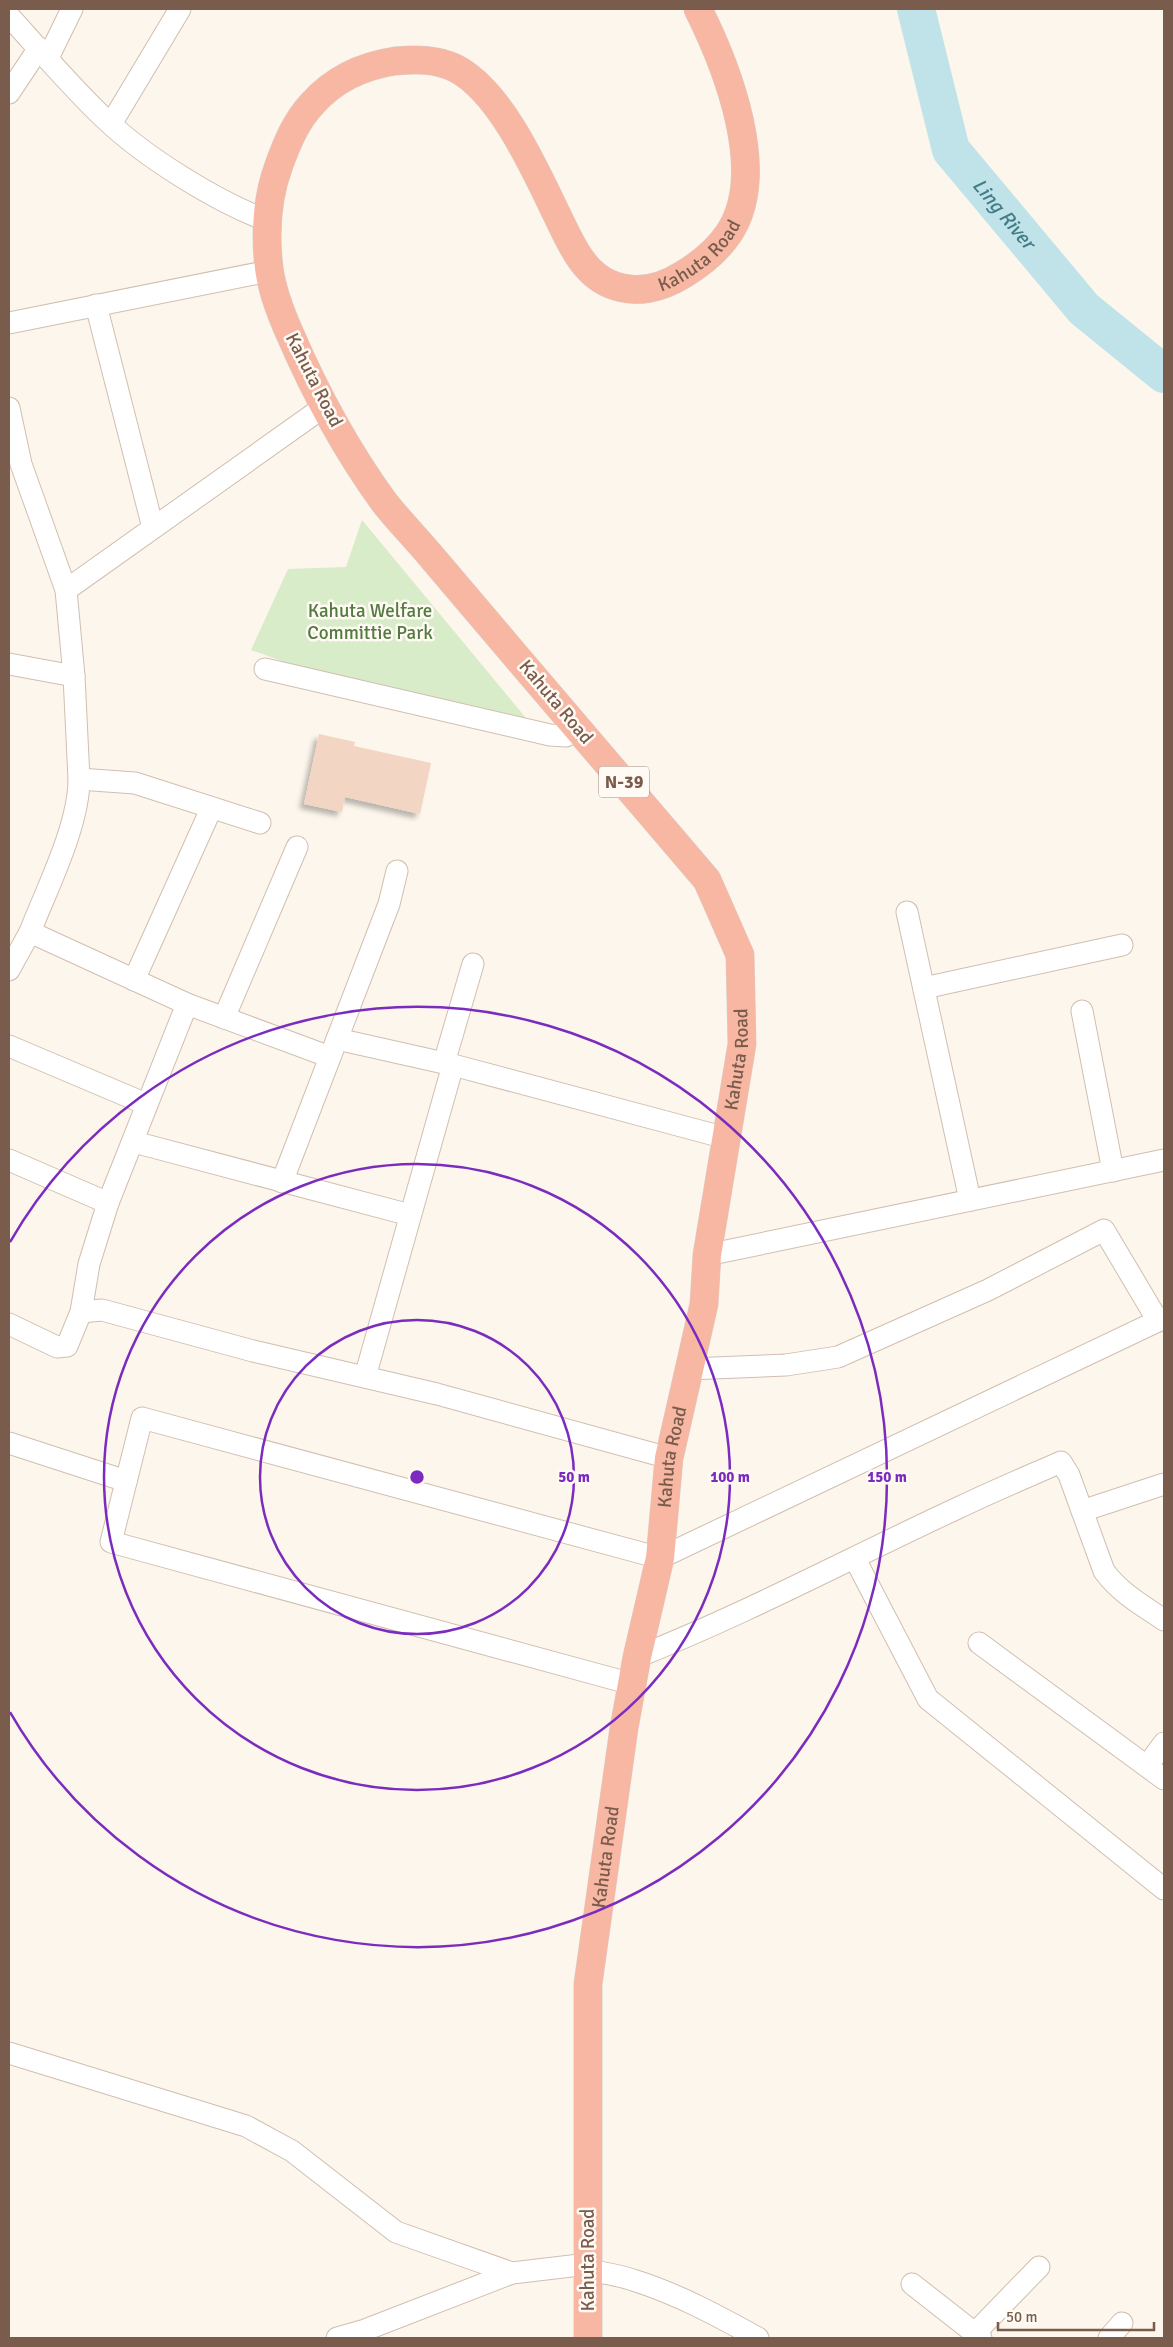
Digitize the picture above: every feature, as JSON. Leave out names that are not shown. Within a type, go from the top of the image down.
[{"type":"highway","name":"Kahuta Road","points":[[588,2338],[588,1984],[632,1684],[660,1558],[669,1458],[704,1304],[707,1255],[742,1044],[740,955],[708,880],[385,502],[340,432],[302,362],[280,310],[269,271],[268,220],[273,182],[285,150],[308,107],[330,86],[355,72],[379,64],[425,59],[456,69],[482,87],[506,120],[538,177],[570,242],[586,266],[605,282],[624,289],[645,289],[664,286],[712,254],[731,230],[743,201],[744,162],[736,102],[708,29],[698,9]]},
{"type":"street","points":[[9,93],[43,53],[72,9]]},
{"type":"street","points":[[111,124],[180,9]]},
{"type":"street","points":[[11,20],[111,124],[164,166],[243,211],[268,220]]},
{"type":"street","points":[[9,323],[269,271]]},
{"type":"street","points":[[96,306],[153,528]]},
{"type":"street","points":[[66,590],[325,406]]},
{"type":"street","points":[[9,408],[14,457],[66,590],[74,676],[79,779],[79,793],[69,831],[30,932],[9,970]]},
{"type":"street","points":[[9,664],[74,676]]},
{"type":"street","points":[[265,669],[550,736],[566,736],[578,729]]},
{"type":"street","points":[[79,779],[135,783],[260,823]]},
{"type":"street","points":[[134,980],[211,808]]},
{"type":"street","points":[[224,1018],[297,847]]},
{"type":"street","points":[[282,1182],[389,904],[397,871]]},
{"type":"street","points":[[907,912],[970,1200]]},
{"type":"street","points":[[30,932],[187,1004],[224,1018],[334,1048],[448,1064],[726,1138]]},
{"type":"street","points":[[924,988],[1122,945]]},
{"type":"street","points":[[365,1377],[410,1215],[474,964]]},
{"type":"street","points":[[9,1324],[57,1347],[67,1346],[81,1312],[89,1264],[108,1203],[134,1142],[146,1104],[187,1004]]},
{"type":"street","points":[[1082,1011],[1113,1171]]},
{"type":"street","points":[[9,1046],[146,1104]]},
{"type":"street","points":[[134,1142],[410,1215]]},
{"type":"street","points":[[9,1160],[108,1203]]},
{"type":"street","points":[[707,1255],[1164,1160]]},
{"type":"street","points":[[632,1684],[111,1542],[142,1418],[660,1558],[1161,1320],[1104,1230],[988,1290],[838,1357],[786,1365],[689,1369]]},
{"type":"street","points":[[81,1312],[102,1310],[253,1351],[437,1394],[669,1458]]},
{"type":"street","points":[[9,1443],[126,1481]]},
{"type":"street","points":[[637,1657],[705,1630],[855,1559],[960,1506],[1061,1462],[1069,1475],[1104,1571],[1113,1583],[1130,1598],[1164,1620]]},
{"type":"street","points":[[1082,1511],[1164,1484]]},
{"type":"street","points":[[855,1559],[928,1699],[1164,1889]]},
{"type":"street","points":[[979,1643],[1164,1779]]},
{"type":"street","points":[[1147,1766],[1164,1743]]},
{"type":"street","points":[[9,2053],[246,2126],[292,2151],[396,2232],[512,2273]]},
{"type":"street","points":[[337,2338],[365,2330],[512,2273],[588,2267],[660,2289],[695,2304],[758,2338]]},
{"type":"street","points":[[912,2284],[978,2336],[1040,2267]]},
{"type":"green space","name":"Kahuta Welfare Committie Park","points":[[362,520],[526,718],[299,667],[251,650],[288,569],[346,567]]},
{"type":"building","points":[[319,734],[355,742],[354,746],[431,763],[420,814],[345,797],[342,812],[304,804]]},
{"type":"waterway","name":"Ling River","points":[[916,9],[951,150],[1084,309],[1164,374]]}]
